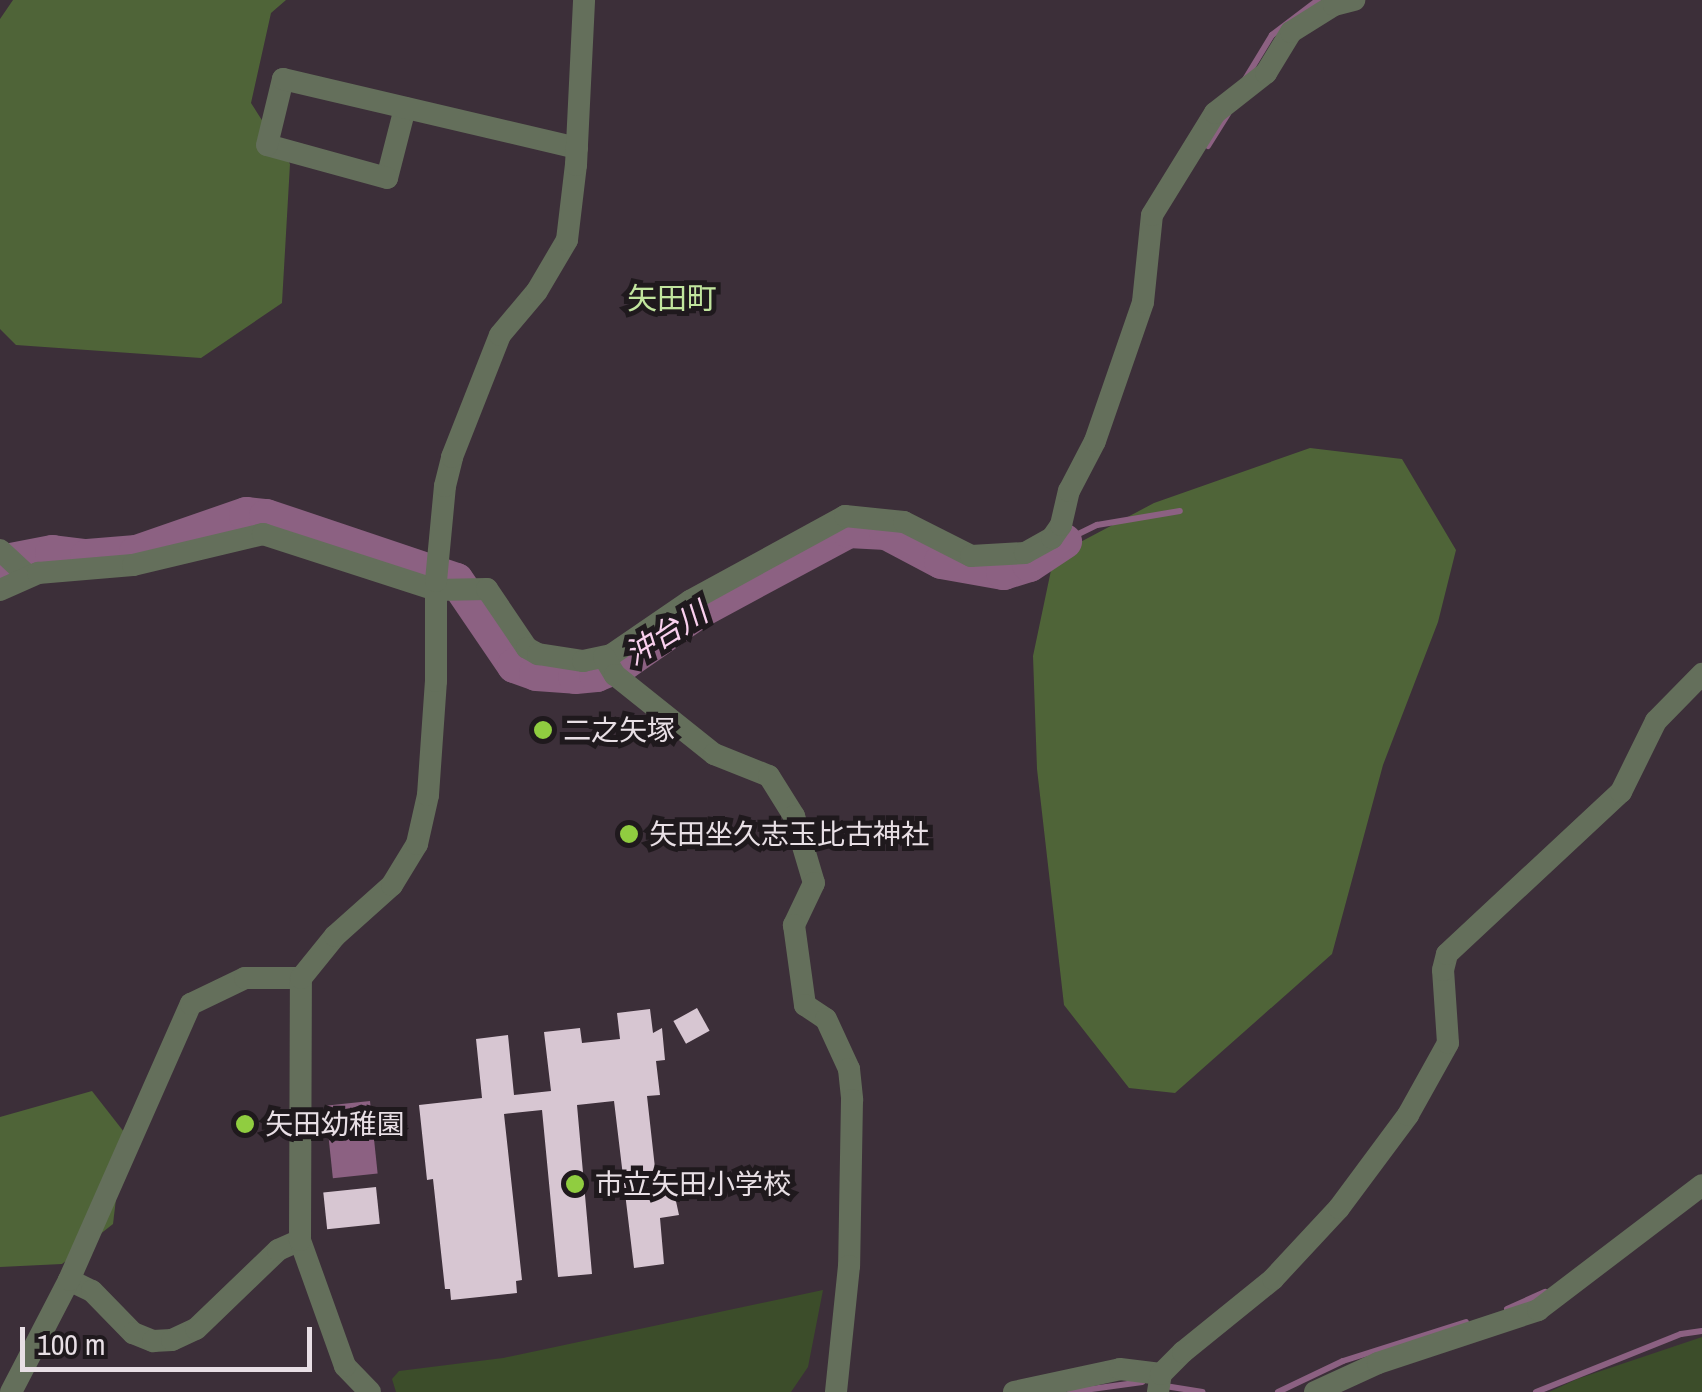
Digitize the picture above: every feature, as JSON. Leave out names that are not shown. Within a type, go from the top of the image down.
[{"type":"street","points":[[370,1392],[345,1366],[300,1240],[302,978],[335,936],[392,885],[417,844],[428,795],[436,662],[447,583],[452,456],[500,335],[538,291],[567,240],[578,148],[584,0]]},
{"type":"street","points":[[609,666],[690,602],[845,516],[904,522],[981,558],[1025,554],[1052,538],[1061,526],[1069,491],[1095,441],[1134,330],[1146,284],[1152,215],[1227,101],[1272,64],[1282,44],[1302,22],[1334,5],[1354,0]]},
{"type":"street","points":[[406,108],[387,178],[266,145],[283,79],[578,148]]},
{"type":"street","points":[[0,590],[28,576],[112,568],[264,534],[447,583],[488,589],[526,648],[538,654],[609,666],[714,754],[769,776],[794,816],[814,883],[794,924],[804,1004],[826,1020],[848,1069],[852,1100],[849,1266],[836,1392]]},
{"type":"street","points":[[0,550],[28,576]]},
{"type":"street","points":[[1014,1392],[1120,1369],[1159,1383],[1273,1279],[1339,1208],[1438,1068],[1448,1042],[1443,970],[1446,954],[1621,792],[1656,721],[1702,674]]},
{"type":"street","points":[[11,1392],[69,1280],[191,1004],[246,978],[302,978]]},
{"type":"street","points":[[1315,1392],[1378,1363],[1538,1310],[1702,1186]]},
{"type":"street","points":[[69,1280],[92,1291],[133,1332],[164,1341],[196,1329],[278,1250],[300,1240]]},
{"type":"green space","points":[[13,0],[286,0],[271,13],[251,103],[290,164],[282,303],[201,358],[16,345],[0,329],[0,19]]},
{"type":"green space","points":[[1310,448],[1402,459],[1456,550],[1438,622],[1383,765],[1332,954],[1175,1093],[1129,1088],[1064,1005],[1037,769],[1033,656],[1054,556],[1154,503]]},
{"type":"green space","points":[[92,1091],[124,1132],[113,1224],[62,1264],[0,1267],[0,1117]]},
{"type":"green space","points":[[823,1290],[808,1367],[791,1392],[396,1392],[392,1379],[399,1371],[503,1358]]},
{"type":"green space","points":[[1702,1337],[1702,1392],[1549,1392],[1577,1379]]},
{"type":"shaded area","points":[[370,1101],[378,1174],[333,1178],[325,1106]]},
{"type":"building","points":[[697,1008],[710,1031],[686,1044],[673,1021]]},
{"type":"building","points":[[650,1009],[653,1033],[662,1028],[665,1060],[656,1061],[660,1095],[647,1096],[658,1195],[674,1192],[679,1215],[660,1218],[664,1264],[634,1268],[614,1101],[577,1105],[592,1274],[558,1277],[542,1110],[504,1114],[522,1280],[516,1281],[517,1293],[451,1300],[450,1289],[445,1289],[433,1179],[427,1180],[419,1105],[482,1098],[476,1039],[508,1035],[514,1095],[551,1091],[544,1032],[580,1028],[582,1043],[620,1039],[617,1013]]},
{"type":"building","points":[[376,1187],[380,1224],[327,1229],[323,1193]]},
{"type":"waterway","points":[[1244,81],[1272,35],[1318,0]]},
{"type":"waterway","points":[[1208,146],[1228,114]]},
{"type":"waterway","points":[[1064,541],[1097,525],[1180,511]]},
{"type":"waterway","name":"沖台川","points":[[0,562],[52,552],[87,556],[136,552],[246,514],[266,516],[456,580],[514,665],[536,673],[575,676],[596,674],[623,663],[696,612],[848,530],[886,532],[941,561],[1003,572],[1029,564],[1064,541]]},
{"type":"waterway","points":[[1507,1309],[1545,1292]]},
{"type":"waterway","points":[[1278,1392],[1343,1361],[1466,1322]]},
{"type":"waterway","points":[[1536,1392],[1681,1334],[1702,1331]]},
{"type":"waterway","points":[[1070,1392],[1142,1382]]},
{"type":"waterway","points":[[1165,1386],[1203,1392]]},
{"type":"place","name":"二之矢塚","points":[[543,730]]},
{"type":"place","name":"矢田坐久志玉比古神社","points":[[629,834]]},
{"type":"place","name":"矢田幼稚園","points":[[245,1124]]},
{"type":"place","name":"市立矢田小学校","points":[[575,1184]]},
{"type":"district","name":"矢田町","points":[[672,298]]}]
